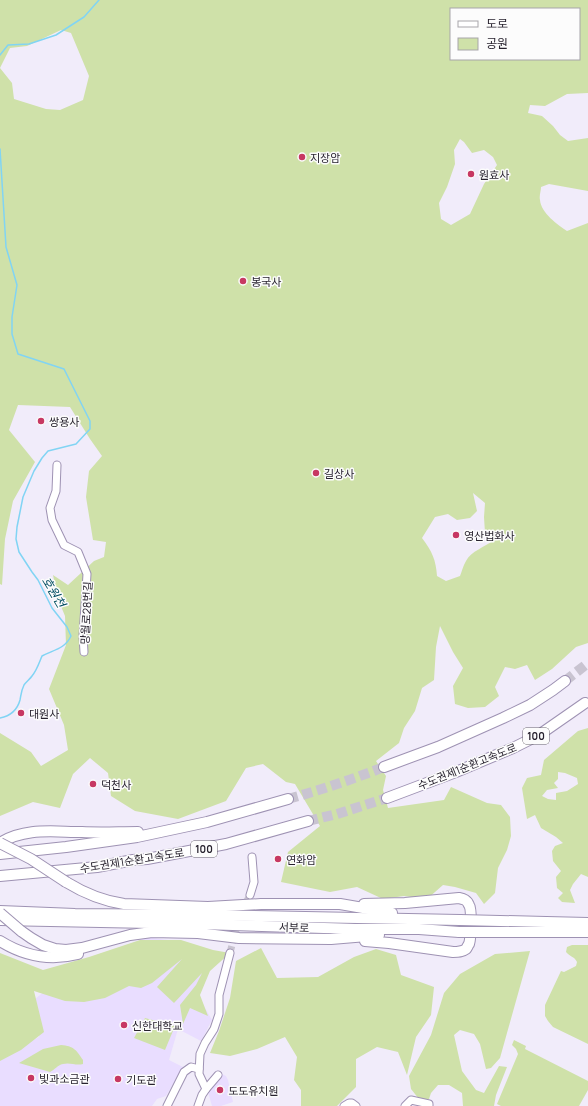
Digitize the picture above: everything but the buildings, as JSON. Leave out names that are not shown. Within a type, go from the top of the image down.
[{"type":"highway","points":[[384,767],[438,747],[478,729],[530,704],[565,681]]},
{"type":"highway","name":"수도권제1순환고속도로","points":[[387,798],[483,760],[538,735],[585,703]]},
{"type":"highway","name":"수도권제1순환고속도로","points":[[0,854],[66,847],[109,840],[122,840],[207,822],[288,799]]},
{"type":"highway","name":"수도권제1순환고속도로","points":[[0,876],[97,866],[147,859],[196,850],[308,821]]},
{"type":"highway","points":[[0,843],[14,836],[43,831],[101,833],[164,831]]},
{"type":"highway","points":[[0,843],[31,859],[81,891],[110,902],[124,904],[208,907],[261,904],[405,903],[450,898],[464,899],[468,902],[470,908],[469,943],[466,949],[457,952],[389,943],[331,939],[239,938],[198,933],[152,932],[130,935],[74,950],[63,950],[51,948],[31,938],[0,912]]},
{"type":"highway","points":[[340,904],[426,919]]},
{"type":"highway","name":"서부로","points":[[0,912],[460,920],[588,932]]},
{"type":"highway","name":"서부로","points":[[0,920],[202,924],[460,932],[588,923]]},
{"type":"highway","points":[[331,939],[397,935],[419,930]]},
{"type":"highway","points":[[0,941],[34,956],[58,958],[78,954],[116,939]]},
{"type":"street","name":"망월로28번길","points":[[58,465],[56,491],[50,508],[52,520],[64,545],[78,552],[87,574],[83,636],[84,652]]},
{"type":"street","points":[[250,894],[254,882],[252,857]]},
{"type":"street","points":[[206,1089],[199,1074],[200,1054],[214,1029],[219,1014],[219,995],[230,953]]},
{"type":"street","points":[[167,1106],[184,1072],[191,1068],[199,1069]]},
{"type":"street","points":[[198,1106],[202,1095],[218,1075]]},
{"type":"street","points":[[405,1106],[411,1100],[429,1104],[429,1106]]},
{"type":"street","points":[[344,1106],[352,1102],[356,1106]]},
{"type":"shaded area","name":"신한대학교","points":[[145,937],[168,940],[211,965],[198,996],[212,1020],[201,1041],[178,1029],[169,1060],[183,1067],[166,1096],[157,1099],[152,1106],[0,1106],[0,1057],[39,1037],[34,1000],[52,985]]},
{"type":"shaded area","name":"도도유치원","points":[[222,1074],[226,1076],[228,1080],[233,1102],[221,1106],[212,1106],[208,1092],[217,1077]]},
{"type":"green space","points":[[0,0],[588,0],[588,93],[567,94],[545,106],[530,105],[528,113],[542,116],[560,135],[568,141],[588,138],[588,191],[549,184],[541,187],[540,197],[543,209],[555,222],[567,231],[588,223],[588,643],[576,647],[552,669],[535,680],[527,665],[515,669],[505,667],[495,687],[499,696],[485,707],[468,708],[455,704],[453,686],[463,668],[440,626],[436,647],[434,680],[422,688],[415,711],[404,728],[399,743],[376,761],[386,776],[383,790],[388,808],[444,800],[451,787],[487,803],[501,805],[510,817],[511,836],[507,850],[498,868],[495,893],[484,904],[476,893],[443,885],[427,899],[404,896],[383,899],[357,887],[330,892],[281,882],[288,852],[320,826],[295,784],[286,782],[263,764],[246,768],[226,801],[178,819],[135,811],[111,796],[108,773],[90,758],[73,774],[60,808],[33,802],[0,816],[0,733],[31,752],[41,766],[68,750],[64,725],[49,689],[66,645],[65,616],[58,599],[53,575],[68,585],[94,561],[104,557],[106,542],[93,540],[86,497],[89,471],[102,456],[70,407],[18,405],[9,430],[35,462],[13,501],[5,539],[2,585],[0,584]],"holes":[[[61,30],[71,33],[89,76],[83,100],[60,110],[46,109],[14,99],[12,83],[0,68],[10,48],[27,46]],[[460,139],[472,153],[484,150],[493,157],[497,165],[484,184],[470,214],[451,225],[441,219],[439,203],[447,187],[455,164],[454,150]],[[473,493],[485,503],[485,533],[494,540],[471,554],[464,565],[460,576],[446,581],[437,576],[433,556],[422,538],[435,517],[448,514],[457,520],[470,518],[477,511]]]},
{"type":"green space","points":[[588,728],[588,877],[581,874],[570,890],[575,903],[562,902],[558,898],[563,893],[557,888],[556,877],[561,871],[553,861],[552,851],[555,846],[563,843],[541,828],[535,815],[527,819],[522,788],[527,778],[541,775],[544,760],[578,731]],"holes":[[[558,772],[577,778],[578,784],[567,791],[556,793],[556,800],[548,799],[542,796],[547,790],[558,788],[554,783],[558,779]]]},
{"type":"green space","points":[[140,940],[181,940],[213,950],[230,953],[210,971],[200,995],[208,1016],[190,1008],[183,1024],[180,1005],[196,985],[202,973],[174,1003],[157,987],[182,959],[152,983],[141,988],[129,986],[105,998],[84,1002],[65,1001],[34,991],[44,1032],[21,1050],[0,1061],[0,953],[43,970]]},
{"type":"green space","points":[[572,945],[588,945],[588,1044],[553,1027],[545,1016],[545,1005],[561,971],[564,972],[576,966],[576,960],[566,952],[567,947]]},
{"type":"green space","points":[[261,948],[277,978],[318,977],[354,957],[376,949],[396,955],[401,975],[434,987],[431,1015],[416,1037],[407,1075],[398,1052],[377,1047],[356,1059],[356,1087],[337,1106],[301,1106],[301,1090],[294,1080],[297,1057],[285,1037],[257,1049],[230,1056],[210,1053],[230,998],[236,961]]},
{"type":"green space","points":[[530,951],[500,1058],[491,1068],[486,1069],[480,1044],[474,1034],[460,1030],[454,1035],[462,1071],[476,1090],[484,1093],[499,1066],[507,1067],[496,1095],[494,1106],[463,1106],[462,1093],[449,1085],[438,1085],[431,1093],[429,1099],[419,1099],[411,1089],[409,1076],[431,1035],[444,993],[460,974],[495,954]]},
{"type":"green space","points":[[145,1018],[175,1026],[165,1050],[134,1038]]},
{"type":"green space","points":[[514,1040],[526,1046],[525,1049],[588,1081],[588,1090],[579,1106],[501,1106],[497,1104],[518,1054],[512,1045]]},
{"type":"green space","points":[[61,1045],[69,1046],[74,1049],[83,1060],[83,1064],[63,1064],[59,1065],[50,1072],[19,1063],[43,1049]]},
{"type":"waterway","points":[[0,55],[8,45],[29,44],[56,35],[84,17],[99,0]]},
{"type":"waterway","name":"호원천","points":[[0,149],[6,247],[17,285],[12,317],[12,334],[18,354],[64,369],[90,421],[90,429],[76,444],[48,451],[42,458],[34,471],[23,497],[17,527],[16,539],[19,552],[38,580],[52,608],[67,627],[71,636],[65,644],[58,649],[42,656],[35,671],[24,685],[20,700],[15,710],[7,716],[0,718]]},
{"type":"tunnel","points":[[565,681],[588,663]]},
{"type":"tunnel","points":[[288,799],[313,792],[384,767]]},
{"type":"tunnel","points":[[308,821],[337,814],[387,798]]},
{"type":"tunnel","points":[[230,953],[241,916],[250,895]]},
{"type":"place","name":"지장암","points":[[302,157]]},
{"type":"place","name":"원효사","points":[[471,174]]},
{"type":"place","name":"봉국사","points":[[243,281]]},
{"type":"place","name":"쌍용사","points":[[41,421]]},
{"type":"place","name":"길상사","points":[[316,473]]},
{"type":"place","name":"영산법화사","points":[[456,535]]},
{"type":"place","name":"대원사","points":[[21,713]]},
{"type":"place","name":"덕천사","points":[[93,784]]},
{"type":"place","name":"연화암","points":[[278,859]]},
{"type":"place","name":"신한대학교","points":[[124,1025]]},
{"type":"place","name":"빛과소금관","points":[[31,1078]]},
{"type":"place","name":"기도관","points":[[118,1079]]},
{"type":"place","name":"도도유치원","points":[[220,1090]]}]
